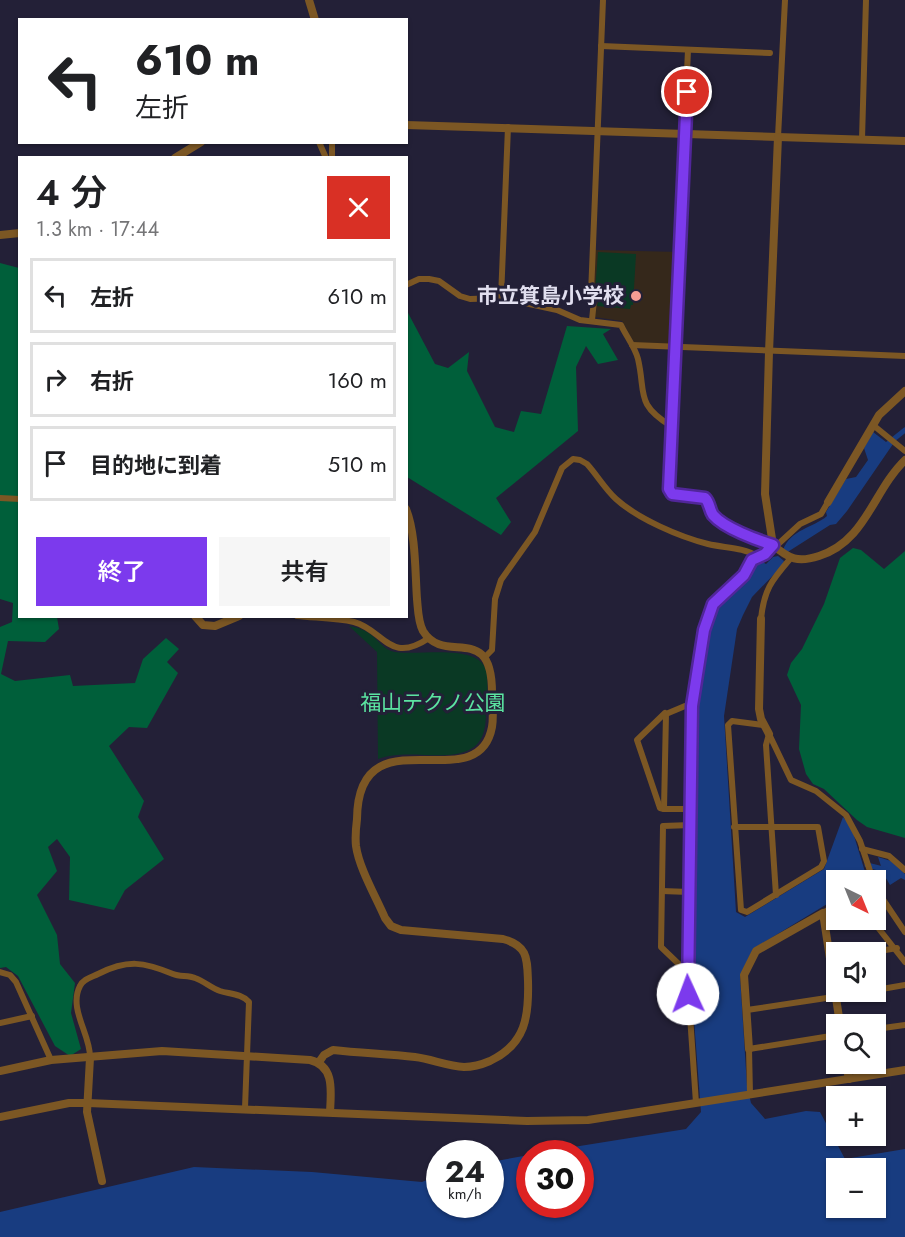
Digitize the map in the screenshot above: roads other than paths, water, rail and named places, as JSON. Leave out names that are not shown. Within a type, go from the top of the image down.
[{"type":"street","points":[[309,0],[314,18]]},
{"type":"street","points":[[592,321],[594,300],[591,294],[603,0]]},
{"type":"street","points":[[774,546],[765,494],[785,0]]},
{"type":"street","points":[[862,139],[866,0]]},
{"type":"street","points":[[601,46],[770,53]]},
{"type":"street","points":[[688,50],[670,493],[705,498],[712,514],[718,519],[759,541],[774,546],[790,559],[815,558],[843,545],[865,520],[891,476],[905,460]]},
{"type":"street","points":[[408,125],[905,141]]},
{"type":"street","points":[[501,298],[508,127]]},
{"type":"street","points":[[178,156],[198,144]]},
{"type":"street","points":[[0,235],[18,233]]},
{"type":"street","points":[[408,284],[419,279],[429,279],[439,281],[470,299],[501,298],[556,310],[580,320],[621,325],[638,358],[641,392],[646,405],[655,415],[671,426]]},
{"type":"street","points":[[632,345],[905,356]]},
{"type":"street","points":[[697,1102],[687,972],[692,706],[704,630],[711,608],[722,594],[744,575],[752,560],[765,554],[800,524],[821,514],[873,425],[887,406],[905,391]]},
{"type":"street","points":[[873,425],[905,451]]},
{"type":"street","points":[[485,657],[492,650],[495,599],[501,580],[543,518],[551,491],[562,468],[573,459],[586,464],[604,487],[627,508],[661,527],[707,544],[730,547],[757,556]]},
{"type":"street","points":[[0,498],[18,499]]},
{"type":"street","points":[[319,1062],[324,1055],[333,1050],[417,1058],[464,1067],[484,1064],[503,1055],[521,1034],[529,1006],[527,962],[522,948],[503,939],[401,930],[391,926],[385,918],[356,846],[357,803],[360,787],[375,768],[398,759],[462,759],[474,754],[489,737],[492,724],[493,678],[485,657],[474,649],[448,646],[429,638],[422,630],[408,525]]},
{"type":"street","points":[[790,559],[769,584],[763,600],[759,709],[763,725],[791,780],[816,791],[846,815],[870,870]]},
{"type":"street","points":[[197,618],[203,625],[215,626],[234,618]]},
{"type":"street","points":[[314,618],[355,623],[393,646],[416,647],[429,638]]},
{"type":"street","points":[[691,809],[660,808],[637,740],[664,713],[684,706],[692,706]]},
{"type":"street","points":[[664,808],[666,714]]},
{"type":"street","points":[[734,827],[818,827],[824,861],[822,867],[747,912],[741,910],[734,827],[728,725],[732,721],[763,725]]},
{"type":"street","points":[[769,734],[766,745],[776,895]]},
{"type":"street","points":[[687,972],[661,947],[663,826],[691,825]]},
{"type":"street","points":[[863,851],[889,856],[905,870]]},
{"type":"street","points":[[662,891],[689,892]]},
{"type":"street","points":[[886,904],[905,932]]},
{"type":"street","points":[[750,1094],[744,975],[756,951],[826,911]]},
{"type":"street","points":[[822,913],[830,942]]},
{"type":"street","points":[[880,930],[905,962]]},
{"type":"street","points":[[886,950],[898,948],[905,957]]},
{"type":"street","points":[[102,1181],[87,1112],[90,1058],[88,1039],[77,1004],[80,986],[84,981],[112,967],[155,965],[175,975],[195,977],[218,990],[245,997],[249,1002],[245,1108]]},
{"type":"street","points":[[0,972],[10,975],[16,982],[51,1060]]},
{"type":"street","points":[[886,988],[905,985]]},
{"type":"street","points":[[747,1010],[826,998]]},
{"type":"street","points":[[0,1023],[32,1016]]},
{"type":"street","points":[[886,1027],[905,1024]]},
{"type":"street","points":[[749,1049],[826,1037]]},
{"type":"street","points":[[0,1071],[51,1060],[162,1051],[319,1062],[326,1070],[331,1084],[330,1112]]},
{"type":"street","points":[[0,1117],[69,1103],[88,1103],[558,1121],[588,1120],[905,1070]]},
{"type":"street","points":[[848,1074],[849,1079]]},
{"type":"water","points":[[873,432],[886,442],[889,440],[893,444],[847,511],[836,524],[830,525],[786,553],[783,550],[791,538],[827,516],[826,512],[846,479],[856,477],[868,460],[864,448]]},
{"type":"water","points":[[778,556],[784,561],[783,565],[752,597],[737,629],[724,716],[736,912],[745,917],[824,869],[843,817],[851,826],[864,870],[826,870],[826,905],[753,949],[740,976],[747,1086],[751,1103],[765,1119],[806,1111],[820,1112],[826,1123],[826,1146],[838,1146],[844,1158],[826,1158],[826,1218],[886,1218],[886,1158],[851,1158],[905,1149],[905,1237],[0,1237],[0,1212],[194,1167],[312,1172],[422,1182],[426,1180],[426,1218],[504,1218],[504,1160],[516,1157],[516,1218],[594,1218],[594,1144],[686,1129],[701,1112],[691,980],[696,703],[702,649],[713,605],[753,561],[757,559],[766,564],[773,557]]},
{"type":"water","points":[[878,857],[891,861],[905,874],[905,880],[901,878],[890,885],[886,878],[886,870],[882,870]]},
{"type":"waterway","points":[[890,442],[905,430]]},
{"type":"waterway","points":[[867,865],[887,870]]},
{"type":"place","name":"市立箕島小学校","points":[[636,296]]},
{"type":"park label","name":"福山テクノ公園","points":[[433,703]]}]
